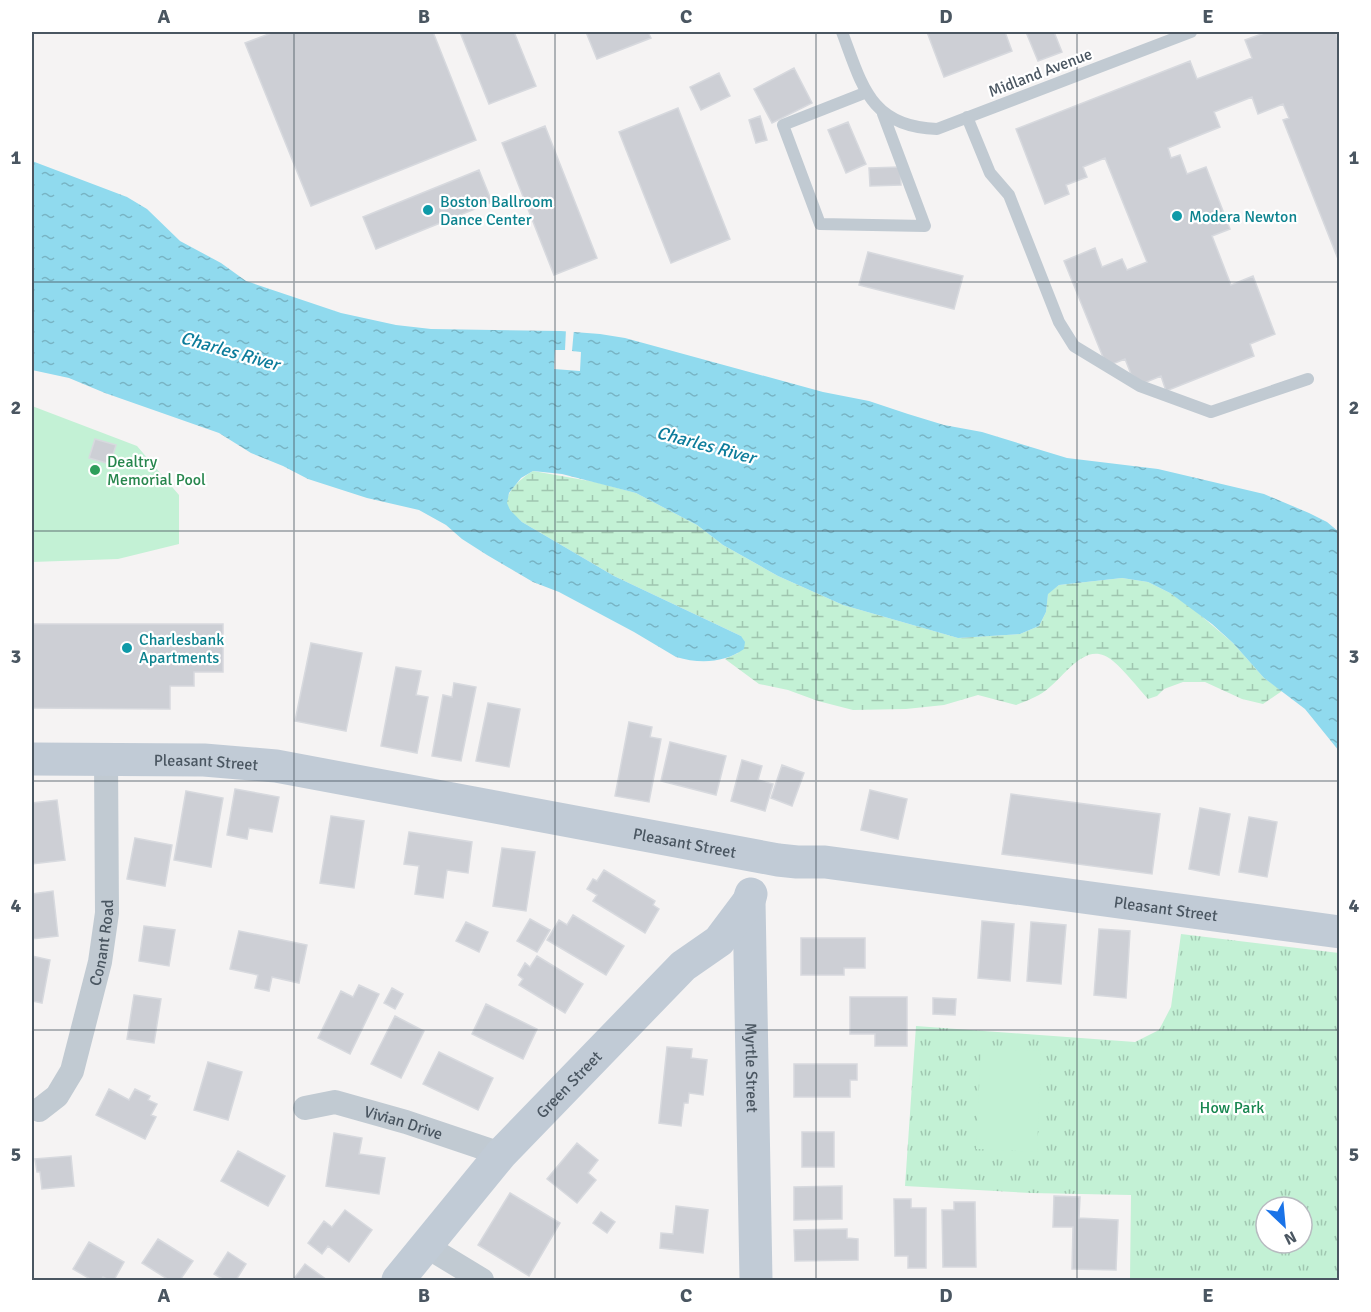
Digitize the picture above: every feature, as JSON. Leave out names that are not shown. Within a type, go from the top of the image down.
[{"type":"street","name":"Pleasant Street","points":[[32,759],[204,760],[276,766],[758,856],[797,862],[825,862],[1340,932]]},
{"type":"street","name":"Conant Road","points":[[39,1110],[57,1096],[72,1071],[100,962],[107,895],[106,759]]},
{"type":"street","name":"Myrtle Street","points":[[752,1273],[749,901],[758,856]]},
{"type":"street","name":"Green Street","points":[[398,1281],[501,1154],[683,966],[719,941],[749,901]]},
{"type":"street","name":"Vivian Drive","points":[[305,1108],[335,1102],[406,1122],[501,1154]]},
{"type":"street","points":[[426,1246],[482,1281]]},
{"type":"lane","points":[[842,32],[861,83],[883,114],[925,226],[820,224],[783,125],[867,92]]},
{"type":"lane","name":"Midland Avenue","points":[[883,114],[899,124],[918,129],[937,129],[1191,32]]},
{"type":"lane","points":[[967,117],[990,173],[1009,195],[1059,322],[1074,346],[1140,386],[1211,412],[1308,379]]},
{"type":"green space","name":"Dealtry Memorial Pool","points":[[32,406],[137,446],[179,495],[179,544],[118,559],[32,562]]},
{"type":"green space","points":[[533,471],[595,482],[636,493],[697,525],[723,545],[778,576],[843,605],[958,638],[1020,634],[1039,626],[1046,612],[1048,593],[1059,585],[1122,578],[1148,582],[1192,608],[1233,643],[1264,678],[1282,691],[1263,704],[1242,699],[1205,682],[1183,682],[1164,689],[1157,696],[1148,699],[1113,661],[1103,655],[1094,654],[1085,656],[1077,662],[1042,693],[1016,705],[978,695],[944,705],[906,709],[853,710],[788,690],[759,684],[725,659],[738,653],[741,636],[614,576],[515,516],[507,504],[509,494],[520,480]]},
{"type":"green space","name":"How Park","points":[[1181,934],[1339,953],[1339,1280],[1130,1280],[1131,1195],[1031,1193],[905,1186],[916,1026],[1135,1042],[1159,1030],[1171,1007]]},
{"type":"green space","points":[[981,1049],[1041,1051],[1037,1152],[976,1149]]},
{"type":"water","name":"Charles River","points":[[32,161],[127,197],[147,209],[180,241],[221,263],[246,281],[341,313],[396,325],[431,329],[561,331],[625,338],[823,392],[869,401],[944,425],[982,432],[1067,458],[1158,469],[1264,494],[1309,513],[1327,522],[1339,532],[1339,751],[1305,709],[1264,678],[1233,643],[1212,624],[1170,593],[1148,582],[1122,578],[1059,585],[1048,594],[1046,612],[1039,626],[1020,634],[958,638],[843,605],[778,576],[723,545],[697,525],[636,493],[562,474],[533,471],[521,478],[509,493],[507,503],[510,510],[522,522],[614,576],[741,636],[745,642],[744,649],[720,660],[685,659],[676,657],[559,592],[533,582],[419,510],[367,498],[308,479],[251,453],[219,433],[69,378],[32,370]]},
{"type":"pier","points":[[566,329],[574,329],[572,351],[581,352],[580,371],[554,369],[555,350],[565,350]]},
{"type":"building","points":[[274,32],[433,32],[476,140],[311,206],[245,43]]},
{"type":"building","points":[[460,32],[514,32],[536,86],[489,104]]},
{"type":"building","points":[[586,32],[648,32],[651,38],[597,59]]},
{"type":"building","points":[[927,32],[1005,32],[1012,51],[944,77]]},
{"type":"building","points":[[1026,32],[1054,32],[1062,52],[1038,61]]},
{"type":"building","name":"Modera Newton","points":[[1267,32],[1335,32],[1340,44],[1340,264],[1283,120],[1289,118],[1283,104],[1258,114],[1252,97],[1214,112],[1220,127],[1168,148],[1171,158],[1180,155],[1187,174],[1206,167],[1230,229],[1212,236],[1231,285],[1253,276],[1275,334],[1250,344],[1254,356],[1166,391],[1161,376],[1144,383],[1131,374],[1125,359],[1110,365],[1105,362],[1064,261],[1095,248],[1102,267],[1122,259],[1127,270],[1147,262],[1105,158],[1083,167],[1087,177],[1066,185],[1069,194],[1045,204],[1016,129],[1190,61],[1197,79],[1252,58],[1245,40]]},
{"type":"building","points":[[794,68],[812,103],[772,123],[754,89]]},
{"type":"building","points":[[719,73],[730,96],[701,110],[690,87]]},
{"type":"building","points":[[678,108],[730,239],[671,263],[619,132]]},
{"type":"building","points":[[760,116],[767,140],[756,143],[749,120]]},
{"type":"building","points":[[848,122],[866,164],[846,173],[828,130]]},
{"type":"building","points":[[545,126],[597,258],[554,275],[502,143]]},
{"type":"building","points":[[900,167],[901,185],[870,186],[869,168]]},
{"type":"building","name":"Boston Ballroom Dance Center","points":[[479,170],[492,202],[376,249],[363,217]]},
{"type":"building","points":[[868,252],[963,276],[954,309],[859,285]]},
{"type":"building","points":[[95,439],[116,445],[110,464],[89,458]]},
{"type":"building","name":"Charlesbank Apartments","points":[[32,624],[223,624],[223,672],[194,672],[194,686],[170,686],[170,709],[32,708]]},
{"type":"building","points":[[311,643],[362,653],[346,731],[295,721]]},
{"type":"building","points":[[396,667],[421,671],[416,695],[428,697],[417,753],[381,746]]},
{"type":"building","points":[[454,683],[476,687],[461,761],[432,756],[443,695],[452,697]]},
{"type":"building","points":[[488,703],[520,709],[509,767],[476,761]]},
{"type":"building","points":[[629,722],[652,727],[650,737],[661,739],[649,802],[615,796]]},
{"type":"building","points":[[670,742],[726,756],[716,795],[661,781]]},
{"type":"building","points":[[742,760],[762,766],[758,780],[773,784],[765,811],[731,801]]},
{"type":"building","points":[[782,765],[804,773],[792,806],[771,798]]},
{"type":"building","points":[[235,789],[279,797],[272,832],[249,828],[247,839],[227,835]]},
{"type":"building","points":[[870,790],[907,799],[898,839],[861,830]]},
{"type":"building","points":[[186,791],[223,798],[211,867],[174,860]]},
{"type":"building","points":[[1011,794],[1160,814],[1152,874],[1002,854]]},
{"type":"building","points":[[57,800],[65,860],[32,864],[32,803]]},
{"type":"building","points":[[1200,808],[1230,814],[1219,875],[1189,869]]},
{"type":"building","points":[[331,816],[364,821],[354,888],[320,883]]},
{"type":"building","points":[[1249,817],[1277,822],[1267,877],[1239,872]]},
{"type":"building","points":[[409,832],[472,842],[468,873],[447,870],[443,898],[415,894],[419,866],[404,864]]},
{"type":"building","points":[[135,838],[172,845],[165,886],[127,879]]},
{"type":"building","points":[[502,848],[535,852],[526,911],[493,906]]},
{"type":"building","points":[[604,870],[655,901],[653,905],[659,909],[645,933],[593,901],[597,895],[587,889],[593,879],[597,881]]},
{"type":"building","points":[[53,891],[58,936],[32,939],[32,894]]},
{"type":"building","points":[[573,915],[624,946],[606,975],[547,940],[559,920],[567,925]]},
{"type":"building","points":[[530,919],[550,930],[537,952],[517,941]]},
{"type":"building","points":[[982,921],[1014,924],[1010,981],[978,978]]},
{"type":"building","points":[[466,922],[488,932],[479,952],[456,941]]},
{"type":"building","points":[[1031,922],[1066,925],[1061,984],[1027,981]]},
{"type":"building","points":[[144,926],[175,930],[169,966],[139,961]]},
{"type":"building","points":[[1099,929],[1130,931],[1126,998],[1094,995]]},
{"type":"building","points":[[239,931],[307,945],[299,983],[272,977],[269,991],[255,988],[258,975],[230,969]]},
{"type":"building","points":[[801,938],[865,938],[865,968],[844,968],[844,975],[801,975]]},
{"type":"building","points":[[32,956],[50,960],[42,1003],[32,1001]]},
{"type":"building","points":[[537,956],[583,984],[565,1013],[519,985],[523,979],[518,975],[525,963],[530,967]]},
{"type":"building","points":[[359,985],[379,994],[350,1054],[318,1038],[341,991],[353,997]]},
{"type":"building","points":[[392,988],[403,994],[395,1009],[384,1003]]},
{"type":"building","points":[[134,995],[161,999],[154,1043],[127,1039]]},
{"type":"building","points":[[850,997],[907,997],[907,1046],[875,1046],[875,1034],[850,1034]]},
{"type":"building","points":[[933,998],[956,999],[955,1015],[933,1014]]},
{"type":"building","points":[[486,1004],[537,1029],[523,1059],[472,1034]]},
{"type":"building","points":[[395,1016],[424,1031],[401,1078],[371,1064]]},
{"type":"building","points":[[667,1047],[692,1049],[691,1058],[707,1060],[703,1095],[689,1093],[688,1103],[684,1103],[681,1126],[659,1123]]},
{"type":"building","points":[[439,1052],[493,1078],[478,1110],[423,1084]]},
{"type":"building","points":[[208,1062],[242,1072],[228,1120],[194,1110]]},
{"type":"building","points":[[794,1064],[857,1064],[857,1080],[850,1080],[850,1097],[794,1097]]},
{"type":"building","points":[[109,1089],[129,1100],[135,1089],[150,1096],[148,1100],[157,1104],[151,1115],[156,1117],[145,1139],[96,1115]]},
{"type":"building","points":[[802,1132],[834,1132],[834,1167],[802,1167]]},
{"type":"building","points":[[334,1133],[362,1138],[359,1154],[385,1158],[379,1194],[326,1186]]},
{"type":"building","points":[[577,1143],[598,1160],[588,1173],[596,1180],[577,1203],[547,1179]]},
{"type":"building","points":[[238,1151],[285,1176],[268,1206],[221,1181]]},
{"type":"building","points":[[71,1156],[74,1186],[42,1189],[40,1172],[37,1172],[35,1159]]},
{"type":"building","points":[[842,1186],[842,1219],[794,1220],[794,1187]]},
{"type":"building","points":[[510,1193],[560,1223],[529,1276],[478,1245]]},
{"type":"building","points":[[1054,1196],[1080,1197],[1079,1218],[1118,1220],[1116,1270],[1072,1269],[1073,1227],[1053,1227]]},
{"type":"building","points":[[894,1199],[911,1199],[911,1208],[926,1208],[926,1268],[908,1268],[908,1256],[895,1256]]},
{"type":"building","points":[[954,1202],[975,1202],[976,1267],[943,1267],[942,1210],[954,1210]]},
{"type":"building","points":[[676,1206],[708,1210],[703,1253],[660,1248],[661,1233],[673,1234]]},
{"type":"building","points":[[345,1210],[372,1230],[349,1262],[328,1246],[322,1254],[308,1243],[324,1221],[332,1227]]},
{"type":"building","points":[[601,1212],[615,1222],[607,1233],[593,1223]]},
{"type":"building","points":[[847,1229],[847,1238],[858,1239],[858,1260],[795,1261],[794,1230]]},
{"type":"building","points":[[158,1239],[193,1261],[180,1280],[169,1280],[142,1263]]},
{"type":"building","points":[[89,1242],[124,1262],[114,1280],[103,1277],[101,1280],[92,1280],[73,1269]]},
{"type":"building","points":[[228,1252],[246,1264],[236,1280],[224,1280],[214,1274]]},
{"type":"building","points":[[305,1264],[327,1280],[293,1280]]},
{"type":"place","name":"Boston Ballroom Dance Center","points":[[428,210]]},
{"type":"place","name":"Modera Newton","points":[[1177,216]]},
{"type":"place","name":"Dealtry Memorial Pool","points":[[95,470]]},
{"type":"place","name":"Charlesbank Apartments","points":[[127,648]]}]
